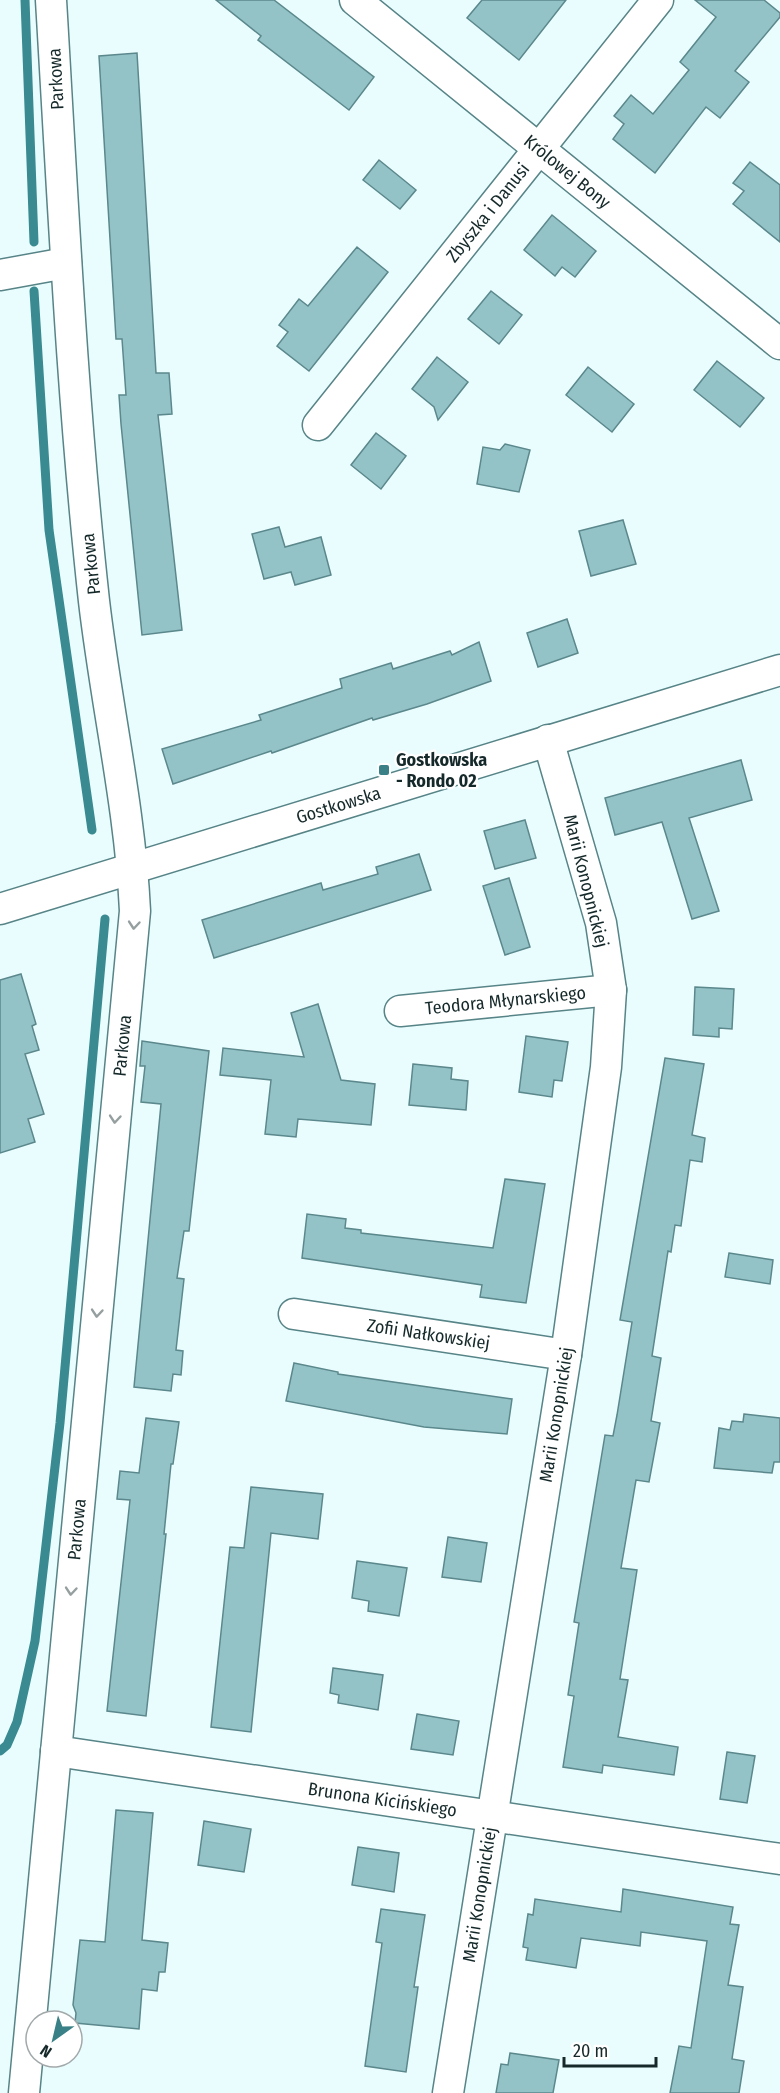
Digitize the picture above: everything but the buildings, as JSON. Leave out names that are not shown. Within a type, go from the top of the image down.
[{"type":"street","name":"Parkowa","points":[[24,2093],[135,911],[133,867],[95,604],[77,434],[51,0]]},
{"type":"street","name":"Królowej Bony","points":[[355,0],[780,344]]},
{"type":"street","name":"Zbyszka i Danusi","points":[[318,425],[658,0]]},
{"type":"street","points":[[0,275],[66,263]]},
{"type":"street","name":"Gostkowska","points":[[0,909],[780,670]]},
{"type":"street","name":"Marii Konopnickiej","points":[[448,2093],[490,1815],[566,1355],[606,1067],[610,990],[600,923],[548,740]]},
{"type":"street","name":"Teodora Młynarskiego","points":[[400,1011],[610,990]]},
{"type":"street","name":"Zofii Nałkowskiej","points":[[294,1314],[566,1355]]},
{"type":"street","name":"Brunona Kicińskiego","points":[[56,1751],[780,1858]]},
{"type":"waterway","points":[[25,0],[34,242]]},
{"type":"waterway","points":[[34,291],[49,530],[92,830]]},
{"type":"waterway","points":[[0,1751],[7,1745],[17,1722],[35,1641],[60,1423],[105,919]]},
{"type":"place","name":"Gostkowska - Rondo 02","points":[[384,770]]}]
